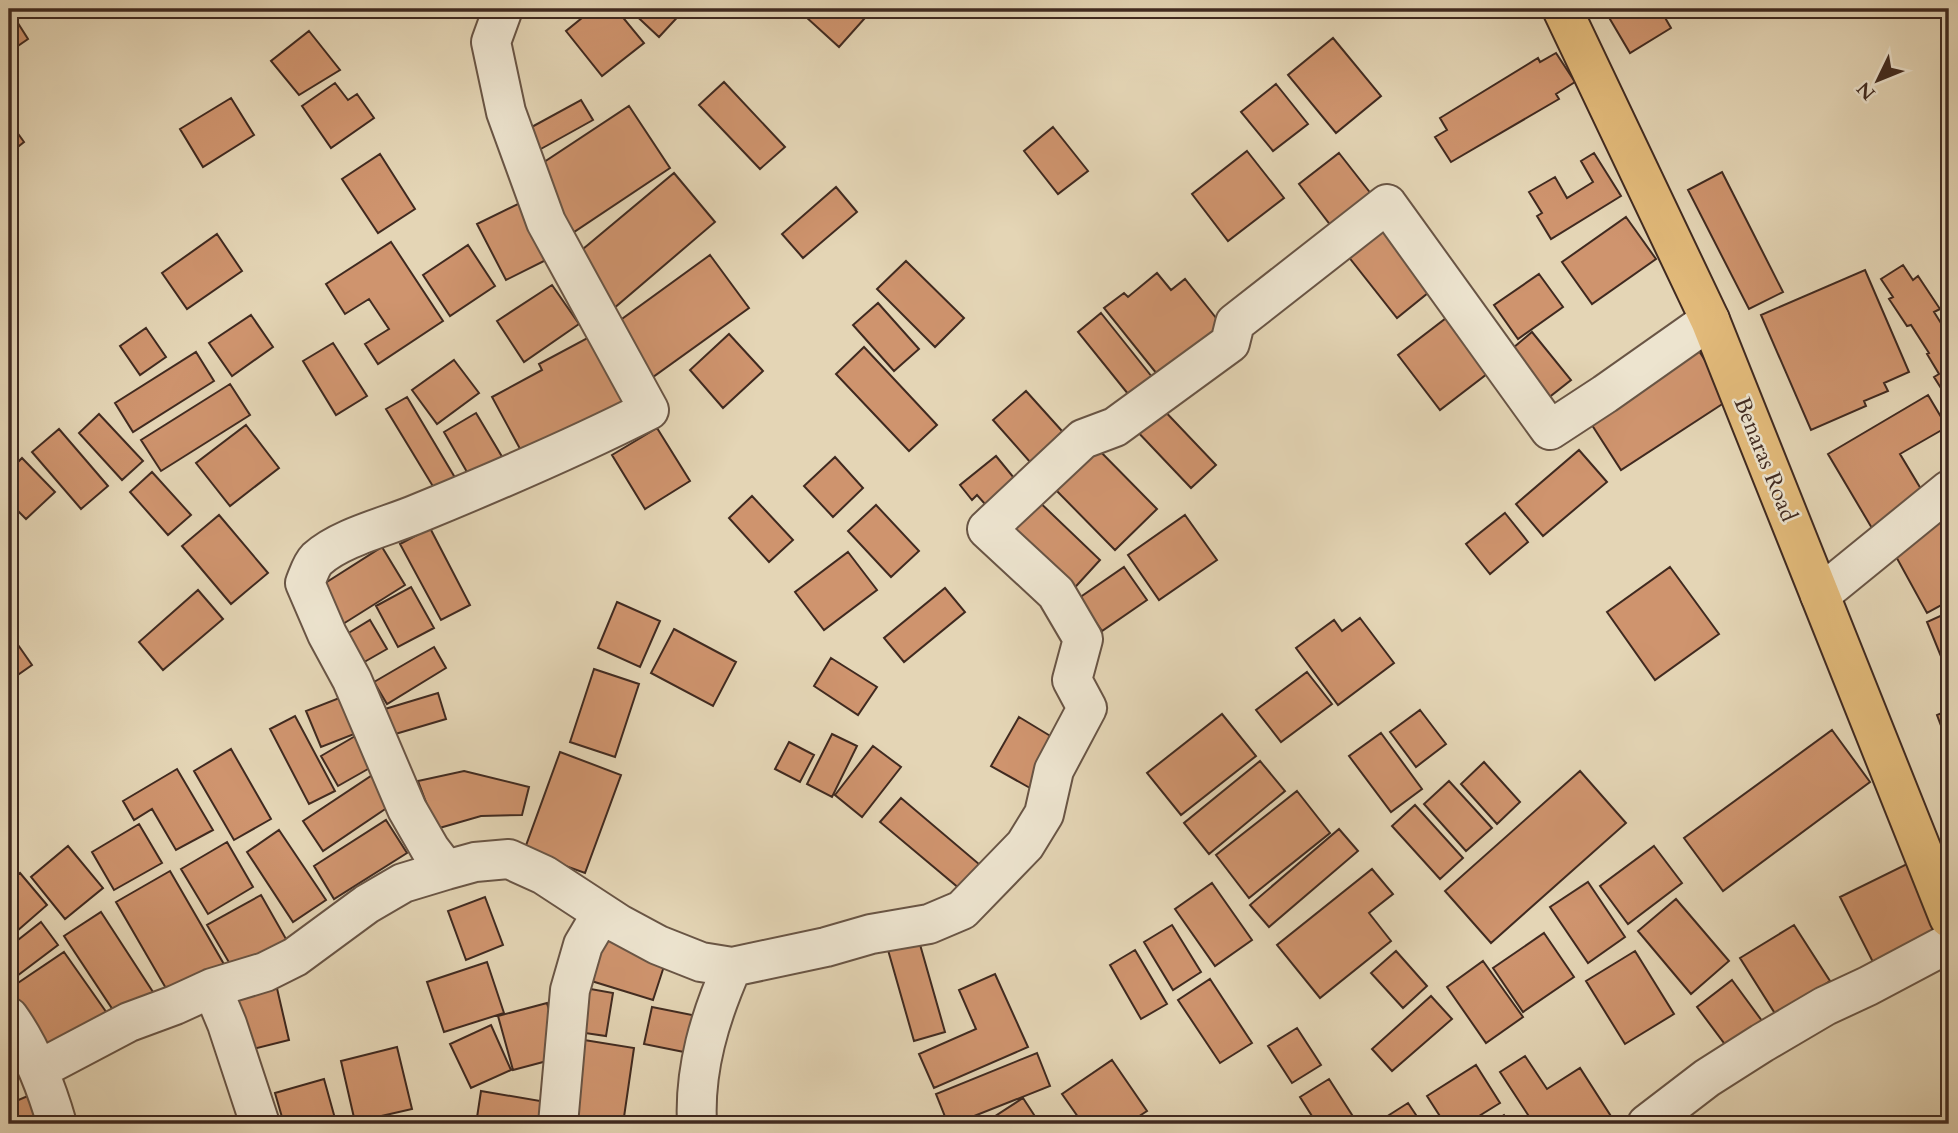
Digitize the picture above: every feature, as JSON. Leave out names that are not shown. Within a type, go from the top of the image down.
[{"type":"main road","name":"Benaras Road","points":[[1562,9],[1710,320],[1949,918]]},
{"type":"street","points":[[446,870],[429,849],[407,809],[352,680],[327,634],[305,583],[316,560],[344,542],[584,443],[649,410],[546,222],[506,112],[491,42],[503,9]]},
{"type":"street","points":[[38,1070],[129,1022],[212,988],[265,972],[295,957],[367,904],[403,883],[475,862],[509,859],[544,874],[602,913],[658,945],[701,962],[732,967],[929,923],[962,910],[1025,845],[1044,814],[1054,770],[1087,708],[1072,680],[1083,639],[1056,593],[987,529],[1083,439],[1115,427],[1230,343],[1235,323],[1387,204],[1550,430],[1710,320]]},
{"type":"street","points":[[1820,595],[1949,491]]},
{"type":"street","points":[[558,1124],[570,990],[583,945],[602,913]]},
{"type":"street","points":[[1647,1124],[1707,1077],[1762,1043],[1825,1006],[1949,943]]},
{"type":"street","points":[[697,1124],[700,1065],[714,1008],[732,967]]},
{"type":"street","points":[[212,988],[228,1024],[260,1124]]},
{"type":"street","points":[[9,1017],[25,1040],[49,1095],[57,1124]]},
{"type":"building","points":[[9,9],[28,39],[9,52]]},
{"type":"building","points":[[593,9],[616,9],[644,43],[602,76],[566,31]]},
{"type":"building","points":[[629,9],[685,9],[659,37]]},
{"type":"building","points":[[814,9],[873,9],[839,47],[806,17]]},
{"type":"building","points":[[1604,9],[1660,9],[1671,28],[1630,53]]},
{"type":"building","points":[[309,31],[340,70],[299,95],[271,61]]},
{"type":"building","points":[[1333,38],[1381,96],[1336,133],[1288,75]]},
{"type":"building","points":[[1556,53],[1575,82],[1556,94],[1559,99],[1451,162],[1435,137],[1447,130],[1440,118],[1538,58],[1540,62]]},
{"type":"building","points":[[724,82],[785,147],[760,169],[699,105]]},
{"type":"building","points":[[335,83],[348,100],[357,94],[374,118],[331,148],[302,106]]},
{"type":"building","points":[[1276,84],[1308,124],[1273,151],[1241,112]]},
{"type":"building","points":[[231,98],[254,135],[203,167],[180,129]]},
{"type":"building","points":[[581,100],[593,120],[539,150],[528,129]]},
{"type":"building","points":[[629,106],[670,168],[574,232],[532,170]]},
{"type":"building","points":[[9,121],[24,142],[9,154]]},
{"type":"building","points":[[1053,127],[1088,171],[1058,194],[1024,151]]},
{"type":"building","points":[[1247,151],[1284,198],[1228,241],[1192,194]]},
{"type":"building","points":[[1339,153],[1379,204],[1338,235],[1299,184]]},
{"type":"building","points":[[1594,153],[1621,196],[1551,239],[1537,216],[1542,213],[1529,192],[1555,177],[1567,198],[1593,182],[1581,161]]},
{"type":"building","points":[[380,154],[415,209],[378,233],[342,179]]},
{"type":"building","points":[[1722,172],[1783,292],[1749,309],[1688,190]]},
{"type":"building","points":[[674,173],[715,222],[613,309],[571,259]]},
{"type":"building","points":[[836,187],[857,212],[803,258],[782,234]]},
{"type":"building","points":[[522,202],[550,258],[506,280],[477,224]]},
{"type":"building","points":[[1381,213],[1439,284],[1397,318],[1348,256]]},
{"type":"building","points":[[1626,217],[1656,259],[1592,304],[1562,262]]},
{"type":"building","points":[[217,234],[242,271],[187,309],[162,273]]},
{"type":"building","points":[[391,242],[443,321],[378,364],[365,344],[389,329],[369,299],[345,314],[326,284]]},
{"type":"building","points":[[468,245],[495,286],[450,316],[423,275]]},
{"type":"building","points":[[710,255],[749,308],[653,377],[615,324]]},
{"type":"building","points":[[906,261],[964,318],[935,347],[877,289]]},
{"type":"building","points":[[1903,265],[1913,280],[1918,276],[1940,309],[1934,312],[1949,336],[1949,390],[1944,393],[1934,377],[1939,374],[1927,354],[1929,353],[1911,325],[1907,326],[1889,299],[1893,297],[1881,279]]},
{"type":"building","points":[[1865,270],[1909,372],[1884,383],[1888,391],[1864,401],[1866,406],[1811,430],[1761,315]]},
{"type":"building","points":[[1157,273],[1171,290],[1185,279],[1228,333],[1165,384],[1104,308],[1124,293],[1128,297]]},
{"type":"building","points":[[1539,274],[1563,307],[1518,339],[1494,305]]},
{"type":"building","points":[[552,285],[579,324],[524,362],[497,321]]},
{"type":"building","points":[[878,303],[919,349],[894,371],[853,325]]},
{"type":"building","points":[[1454,312],[1496,367],[1440,410],[1398,355]]},
{"type":"building","points":[[1101,313],[1160,387],[1137,405],[1078,332]]},
{"type":"building","points":[[251,315],[273,347],[232,376],[209,343]]},
{"type":"building","points":[[146,328],[166,357],[140,375],[120,346]]},
{"type":"building","points":[[1532,332],[1571,380],[1538,406],[1500,359]]},
{"type":"building","points":[[729,334],[763,371],[723,408],[690,370]]},
{"type":"building","points":[[593,335],[628,403],[525,458],[492,397],[542,370],[539,364]]},
{"type":"building","points":[[333,343],[367,396],[336,415],[303,361]]},
{"type":"building","points":[[864,347],[937,425],[909,451],[836,374]]},
{"type":"building","points":[[1699,351],[1730,399],[1621,470],[1590,422]]},
{"type":"building","points":[[196,352],[214,381],[133,432],[115,403]]},
{"type":"building","points":[[454,360],[479,393],[437,424],[412,390]]},
{"type":"building","points":[[230,384],[250,415],[161,471],[141,440]]},
{"type":"building","points":[[1026,391],[1071,441],[1038,471],[993,420]]},
{"type":"building","points":[[1928,395],[1947,427],[1900,454],[1930,504],[1876,535],[1828,454]]},
{"type":"building","points":[[407,397],[457,481],[437,493],[386,409]]},
{"type":"building","points":[[1158,404],[1216,465],[1191,488],[1133,427]]},
{"type":"building","points":[[476,413],[504,460],[471,479],[444,432]]},
{"type":"building","points":[[99,414],[143,461],[122,480],[79,433]]},
{"type":"building","points":[[246,425],[279,468],[230,506],[196,463]]},
{"type":"building","points":[[657,428],[690,481],[645,509],[612,455]]},
{"type":"building","points":[[59,429],[108,486],[81,509],[32,452]]},
{"type":"building","points":[[1091,442],[1157,509],[1115,550],[1049,483]]},
{"type":"building","points":[[1579,450],[1607,482],[1543,536],[1516,504]]},
{"type":"building","points":[[996,456],[1023,489],[993,513],[977,495],[972,500],[960,485]]},
{"type":"building","points":[[835,457],[863,488],[833,517],[804,486]]},
{"type":"building","points":[[22,458],[55,492],[26,519],[9,502],[9,471]]},
{"type":"building","points":[[152,472],[191,515],[168,535],[130,492]]},
{"type":"building","points":[[1031,494],[1100,560],[1068,595],[998,528]]},
{"type":"building","points":[[752,496],[793,540],[769,562],[729,518]]},
{"type":"building","points":[[876,505],[919,551],[891,577],[848,531]]},
{"type":"building","points":[[1944,512],[1949,522],[1949,601],[1927,613],[1888,542]]},
{"type":"building","points":[[1505,513],[1528,542],[1490,574],[1466,544]]},
{"type":"building","points":[[219,515],[268,573],[231,604],[182,546]]},
{"type":"building","points":[[1185,515],[1217,560],[1159,600],[1128,555]]},
{"type":"building","points":[[430,528],[470,605],[441,620],[400,544]]},
{"type":"building","points":[[382,547],[405,585],[343,624],[319,587]]},
{"type":"building","points":[[848,552],[877,590],[824,630],[795,592]]},
{"type":"building","points":[[1124,567],[1147,600],[1102,631],[1079,598]]},
{"type":"building","points":[[1670,567],[1719,634],[1655,680],[1607,612]]},
{"type":"building","points":[[411,587],[434,628],[398,647],[376,606]]},
{"type":"building","points":[[945,588],[965,612],[904,662],[884,638]]},
{"type":"building","points":[[198,590],[223,619],[163,670],[139,642]]},
{"type":"building","points":[[617,602],[660,621],[640,667],[598,648]]},
{"type":"building","points":[[1949,612],[1949,676],[1927,622]]},
{"type":"building","points":[[1360,618],[1394,663],[1338,705],[1296,648],[1334,620],[1342,631]]},
{"type":"building","points":[[370,620],[387,649],[359,665],[342,637]]},
{"type":"building","points":[[674,629],[736,662],[713,706],[651,673]]},
{"type":"building","points":[[9,632],[32,665],[9,681]]},
{"type":"building","points":[[434,647],[446,668],[387,704],[374,682]]},
{"type":"building","points":[[831,658],[877,687],[858,715],[814,686]]},
{"type":"building","points":[[594,669],[639,684],[615,757],[570,742]]},
{"type":"building","points":[[1307,672],[1332,704],[1281,742],[1256,710]]},
{"type":"building","points":[[352,693],[367,729],[321,747],[306,711]]},
{"type":"building","points":[[438,693],[446,719],[392,735],[385,709]]},
{"type":"building","points":[[1420,710],[1446,744],[1416,767],[1390,732]]},
{"type":"building","points":[[1949,710],[1949,747],[1937,715]]},
{"type":"building","points":[[1222,714],[1256,756],[1181,815],[1147,773]]},
{"type":"building","points":[[295,716],[335,791],[309,804],[270,729]]},
{"type":"building","points":[[1019,717],[1057,740],[1030,788],[991,766]]},
{"type":"building","points":[[1832,730],[1870,782],[1723,891],[1684,838]]},
{"type":"building","points":[[1381,733],[1422,789],[1391,812],[1349,756]]},
{"type":"building","points":[[832,734],[857,746],[832,797],[807,784]]},
{"type":"building","points":[[357,735],[375,765],[338,786],[321,756]]},
{"type":"building","points":[[789,742],[814,755],[800,782],[775,769]]},
{"type":"building","points":[[873,746],[901,767],[862,817],[835,795]]},
{"type":"building","points":[[231,749],[271,819],[234,840],[194,771]]},
{"type":"building","points":[[560,752],[621,775],[585,873],[524,851]]},
{"type":"building","points":[[1260,761],[1285,791],[1209,854],[1184,823]]},
{"type":"building","points":[[1484,762],[1520,802],[1497,824],[1461,784]]},
{"type":"building","points":[[177,769],[213,830],[176,850],[152,809],[134,820],[123,801]]},
{"type":"building","points":[[464,771],[529,787],[522,815],[481,816],[436,829],[418,781]]},
{"type":"building","points":[[1580,771],[1626,823],[1491,943],[1445,891]]},
{"type":"building","points":[[377,772],[397,801],[323,851],[303,821]]},
{"type":"building","points":[[1449,781],[1492,828],[1466,851],[1424,804]]},
{"type":"building","points":[[1297,791],[1330,833],[1249,898],[1216,855]]},
{"type":"building","points":[[901,798],[986,870],[966,894],[880,822]]},
{"type":"building","points":[[1415,805],[1463,858],[1440,879],[1392,826]]},
{"type":"building","points":[[386,820],[407,853],[334,899],[314,866]]},
{"type":"building","points":[[139,824],[162,863],[114,890],[92,852]]},
{"type":"building","points":[[1339,829],[1358,851],[1269,927],[1250,905]]},
{"type":"building","points":[[279,830],[326,900],[293,922],[247,852]]},
{"type":"building","points":[[227,842],[253,887],[208,914],[181,869]]},
{"type":"building","points":[[68,846],[103,888],[65,919],[31,877]]},
{"type":"building","points":[[1654,846],[1682,883],[1628,924],[1600,886]]},
{"type":"building","points":[[1909,863],[1945,934],[1876,968],[1840,897]]},
{"type":"building","points":[[1372,869],[1393,894],[1369,913],[1391,941],[1320,998],[1277,945]]},
{"type":"building","points":[[170,871],[225,966],[171,997],[116,902]]},
{"type":"building","points":[[20,873],[47,905],[9,938],[9,882]]},
{"type":"building","points":[[1588,882],[1625,937],[1588,963],[1550,907]]},
{"type":"building","points":[[1212,883],[1252,940],[1215,966],[1175,909]]},
{"type":"building","points":[[261,895],[290,946],[237,976],[207,925]]},
{"type":"building","points":[[485,897],[503,945],[466,960],[448,911]]},
{"type":"building","points":[[1676,899],[1729,961],[1691,994],[1638,931]]},
{"type":"building","points":[[101,912],[153,992],[117,1016],[64,936]]},
{"type":"building","points":[[41,922],[58,945],[9,982],[9,947]]},
{"type":"building","points":[[1172,925],[1201,972],[1173,990],[1144,942]]},
{"type":"building","points":[[1794,925],[1830,981],[1776,1015],[1740,958]]},
{"type":"building","points":[[1544,933],[1574,977],[1523,1012],[1493,968]]},
{"type":"building","points":[[917,934],[945,1032],[914,1041],[886,943]]},
{"type":"building","points":[[598,936],[667,957],[653,1000],[585,979]]},
{"type":"building","points":[[1135,950],[1167,1004],[1141,1019],[1110,965]]},
{"type":"building","points":[[1396,951],[1427,986],[1403,1008],[1371,973]]},
{"type":"building","points":[[1635,951],[1674,1014],[1625,1044],[1586,981]]},
{"type":"building","points":[[64,952],[109,1016],[49,1057],[9,999],[9,989]]},
{"type":"building","points":[[1483,961],[1523,1017],[1486,1043],[1447,987]]},
{"type":"building","points":[[487,962],[504,1013],[444,1032],[427,982]]},
{"type":"building","points":[[995,974],[1028,1047],[934,1088],[919,1054],[976,1029],[959,990]]},
{"type":"building","points":[[1210,979],[1252,1043],[1220,1063],[1178,1000]]},
{"type":"building","points":[[1732,980],[1765,1025],[1730,1051],[1697,1007]]},
{"type":"building","points":[[276,984],[289,1040],[245,1051],[231,994]]},
{"type":"building","points":[[585,988],[613,993],[606,1036],[578,1032]]},
{"type":"building","points":[[1431,996],[1452,1019],[1392,1071],[1372,1049]]},
{"type":"building","points":[[547,1003],[562,1057],[513,1070],[498,1016]]},
{"type":"building","points":[[652,1007],[702,1017],[694,1054],[644,1044]]},
{"type":"building","points":[[491,1025],[511,1070],[471,1088],[450,1044]]},
{"type":"building","points":[[1297,1028],[1321,1065],[1292,1083],[1268,1046]]},
{"type":"building","points":[[578,1039],[634,1048],[623,1124],[566,1124]]},
{"type":"building","points":[[9,1040],[21,1064],[9,1070]]},
{"type":"building","points":[[397,1047],[412,1109],[355,1122],[341,1061]]},
{"type":"building","points":[[1037,1053],[1050,1086],[948,1124],[936,1094]]},
{"type":"building","points":[[1525,1056],[1547,1089],[1580,1068],[1616,1124],[1534,1124],[1500,1072]]},
{"type":"building","points":[[1112,1060],[1147,1111],[1127,1124],[1083,1124],[1062,1094]]},
{"type":"building","points":[[1476,1065],[1500,1103],[1466,1124],[1445,1124],[1427,1096]]},
{"type":"building","points":[[324,1079],[336,1122],[284,1124],[275,1093]]},
{"type":"building","points":[[1329,1079],[1354,1118],[1345,1124],[1317,1124],[1300,1097]]},
{"type":"building","points":[[481,1091],[552,1103],[548,1124],[476,1124]]},
{"type":"building","points":[[30,1095],[42,1124],[9,1124],[9,1104]]},
{"type":"building","points":[[1023,1098],[1040,1124],[983,1124]]},
{"type":"building","points":[[1408,1103],[1422,1124],[1375,1124]]},
{"type":"building","points":[[1504,1115],[1511,1124],[1490,1124]]},
{"type":"building","points":[[843,1119],[845,1124],[828,1124]]}]
